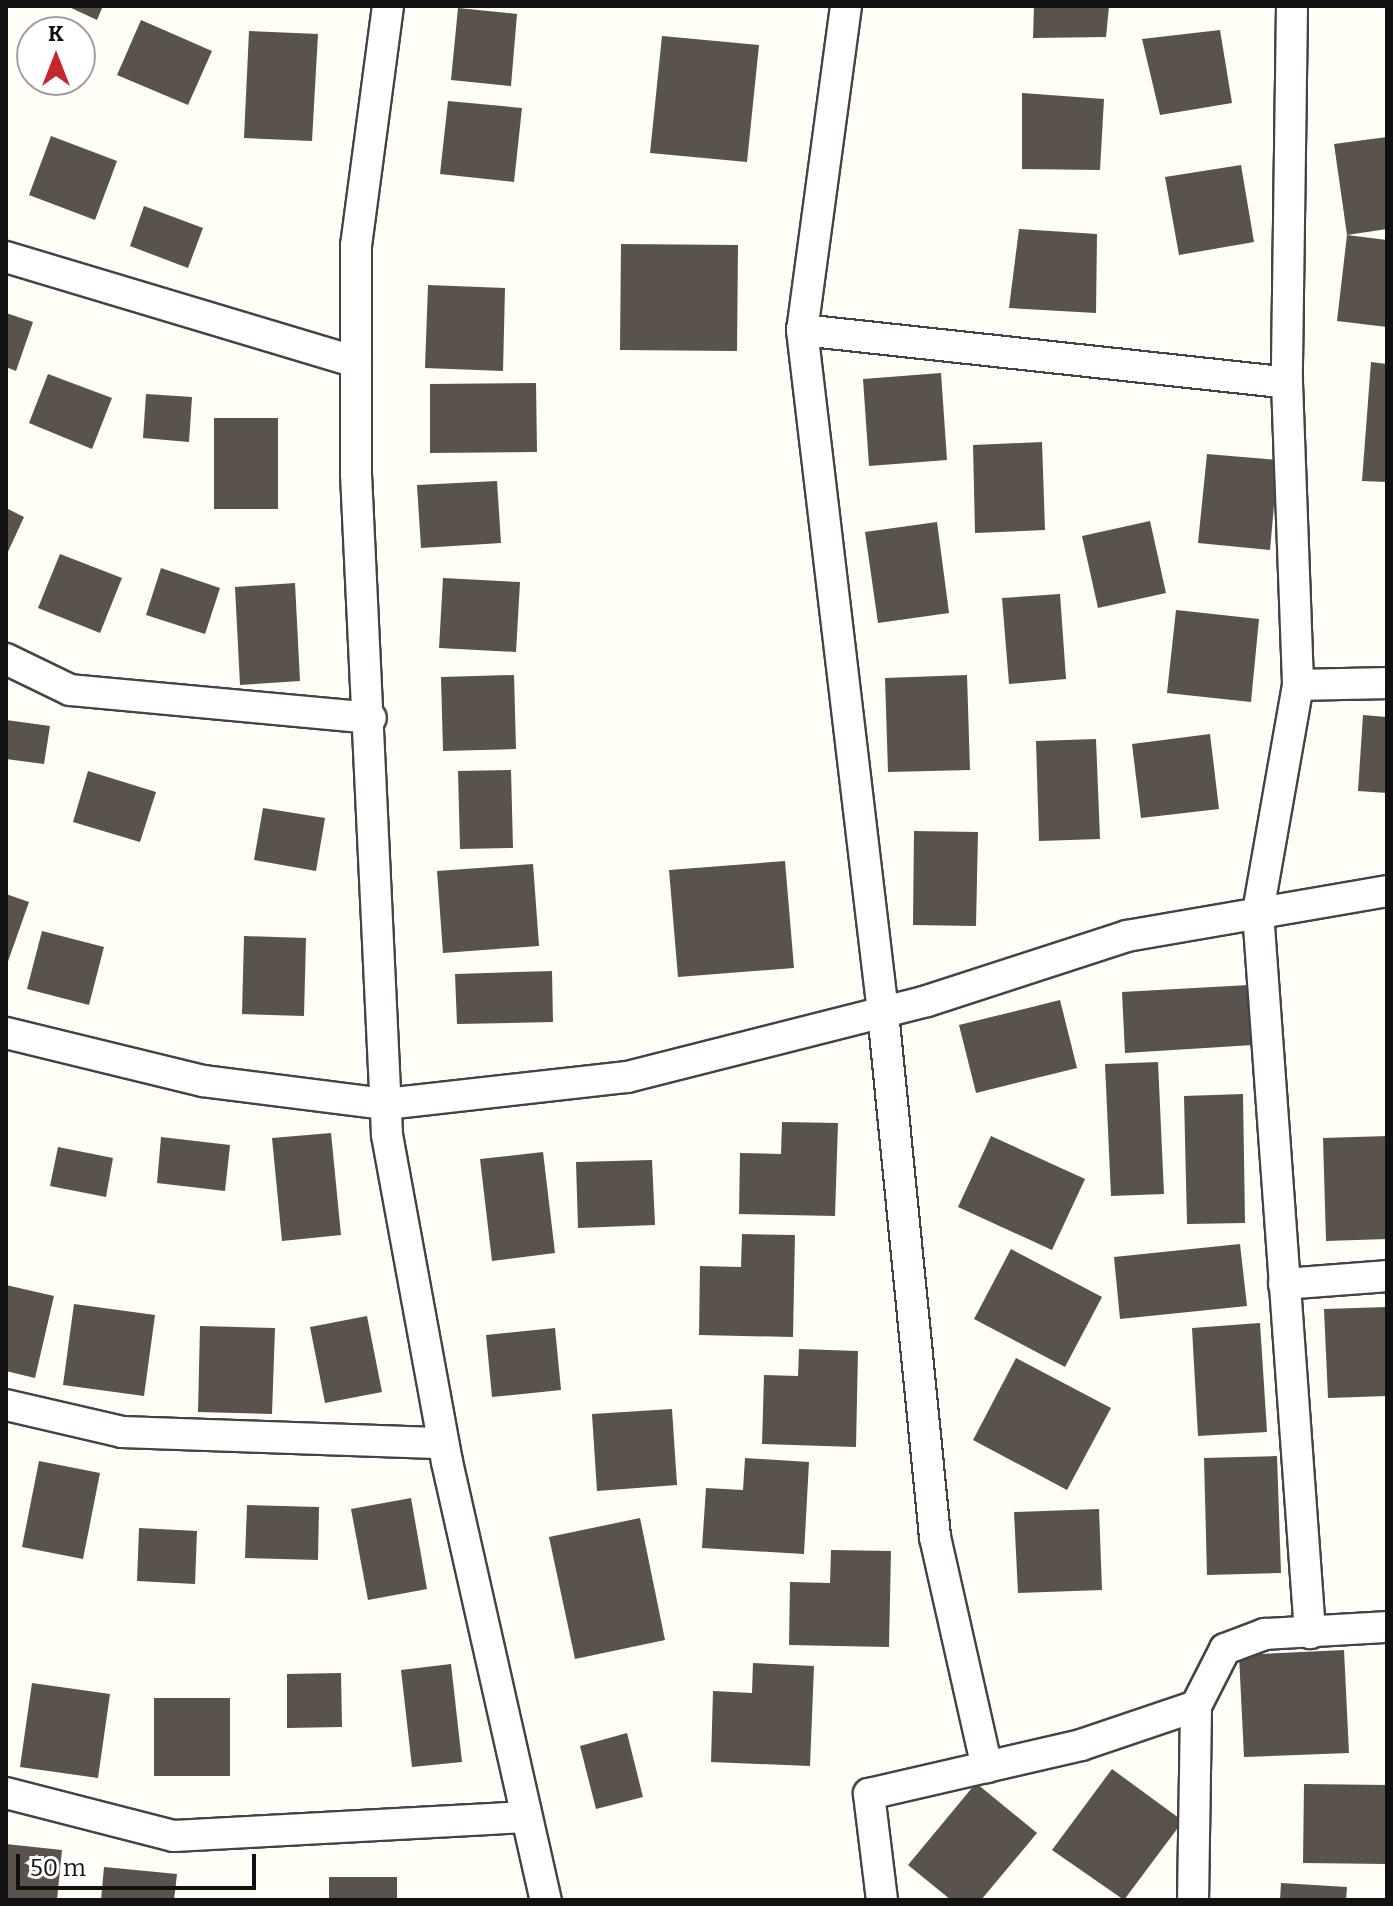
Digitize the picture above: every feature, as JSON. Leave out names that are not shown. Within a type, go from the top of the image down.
[{"type":"street","points":[[388,6],[356,245],[356,362],[386,1104],[443,1443],[546,1900]]},
{"type":"street","points":[[846,6],[802,330],[883,1012],[935,1537],[987,1767]]},
{"type":"street","points":[[1292,6],[1287,383],[1298,685],[1258,912],[1310,1633]]},
{"type":"street","points":[[6,257],[356,362]]},
{"type":"street","points":[[802,330],[1287,383]]},
{"type":"street","points":[[6,659],[70,690],[371,718]]},
{"type":"street","points":[[1298,685],[1387,683]]},
{"type":"street","points":[[6,1033],[203,1081],[386,1104],[627,1077],[883,1012],[1127,936],[1387,891]]},
{"type":"street","points":[[1284,1284],[1387,1276]]},
{"type":"street","points":[[6,1405],[122,1432],[443,1443]]},
{"type":"street","points":[[1193,1900],[1196,1706],[1225,1649],[1265,1634],[1387,1627]]},
{"type":"street","points":[[882,1900],[869,1794],[987,1767],[1196,1706]]},
{"type":"street","points":[[6,1793],[174,1836],[526,1817]]},
{"type":"building","points":[[67,6],[103,6],[97,20],[96,16],[88,16]]},
{"type":"building","points":[[1034,6],[1109,6],[1106,37],[1033,38]]},
{"type":"building","points":[[458,8],[517,14],[511,86],[451,80]]},
{"type":"building","points":[[141,20],[212,51],[188,105],[117,75]]},
{"type":"building","points":[[1220,30],[1232,103],[1160,115],[1142,39]]},
{"type":"building","points":[[249,31],[318,34],[312,141],[244,138]]},
{"type":"building","points":[[662,36],[759,45],[747,162],[650,153]]},
{"type":"building","points":[[1022,93],[1104,99],[1100,170],[1022,169]]},
{"type":"building","points":[[448,101],[522,108],[514,182],[440,174]]},
{"type":"building","points":[[51,136],[117,161],[95,220],[29,195]]},
{"type":"building","points":[[1387,137],[1387,229],[1347,235],[1334,144]]},
{"type":"building","points":[[1241,165],[1254,242],[1179,255],[1165,177]]},
{"type":"building","points":[[144,206],[203,228],[188,268],[130,246]]},
{"type":"building","points":[[1019,229],[1097,234],[1096,313],[1009,308]]},
{"type":"building","points":[[1347,235],[1387,240],[1387,327],[1337,321]]},
{"type":"building","points":[[621,244],[738,245],[737,351],[620,350]]},
{"type":"building","points":[[428,285],[505,288],[503,371],[425,368]]},
{"type":"building","points":[[6,313],[33,322],[16,371],[6,367]]},
{"type":"building","points":[[1371,362],[1387,364],[1387,482],[1362,481]]},
{"type":"building","points":[[941,373],[947,460],[869,466],[863,379]]},
{"type":"building","points":[[48,374],[112,398],[92,449],[29,423]]},
{"type":"building","points":[[536,383],[537,452],[430,453],[430,384]]},
{"type":"building","points":[[146,394],[192,397],[189,442],[143,438]]},
{"type":"building","points":[[214,418],[278,418],[278,509],[214,509]]},
{"type":"building","points":[[1042,442],[1045,530],[975,533],[973,445]]},
{"type":"building","points":[[1207,454],[1278,460],[1270,550],[1198,543]]},
{"type":"building","points":[[497,481],[501,543],[421,548],[417,485]]},
{"type":"building","points":[[6,508],[24,517],[6,556]]},
{"type":"building","points":[[1150,521],[1166,593],[1098,608],[1082,536]]},
{"type":"building","points":[[937,522],[949,613],[878,623],[865,532]]},
{"type":"building","points":[[60,554],[122,578],[100,633],[38,608]]},
{"type":"building","points":[[161,568],[220,588],[205,634],[146,615]]},
{"type":"building","points":[[443,578],[520,582],[516,652],[439,648]]},
{"type":"building","points":[[295,583],[300,681],[240,685],[235,587]]},
{"type":"building","points":[[1060,594],[1066,679],[1009,684],[1002,598]]},
{"type":"building","points":[[1176,610],[1259,619],[1251,702],[1167,693]]},
{"type":"building","points":[[514,675],[516,749],[443,751],[441,677]]},
{"type":"building","points":[[967,675],[970,770],[888,772],[885,678]]},
{"type":"building","points":[[1363,715],[1387,717],[1387,793],[1358,791]]},
{"type":"building","points":[[6,720],[50,726],[44,764],[6,759]]},
{"type":"building","points":[[1210,734],[1219,809],[1141,818],[1132,744]]},
{"type":"building","points":[[1096,739],[1100,839],[1039,841],[1036,741]]},
{"type":"building","points":[[511,770],[513,848],[460,849],[458,771]]},
{"type":"building","points":[[88,771],[156,792],[140,842],[73,822]]},
{"type":"building","points":[[263,808],[325,818],[316,871],[254,860]]},
{"type":"building","points":[[914,831],[978,832],[976,926],[913,925]]},
{"type":"building","points":[[785,861],[794,968],[678,977],[669,870]]},
{"type":"building","points":[[533,864],[539,946],[443,953],[437,871]]},
{"type":"building","points":[[6,894],[29,902],[6,967]]},
{"type":"building","points":[[42,931],[104,947],[89,1005],[27,989]]},
{"type":"building","points":[[244,936],[306,938],[304,1016],[242,1014]]},
{"type":"building","points":[[552,971],[553,1022],[457,1024],[455,974]]},
{"type":"building","points":[[1249,985],[1253,1045],[1125,1053],[1122,992]]},
{"type":"building","points":[[1060,1000],[1077,1068],[976,1093],[959,1025]]},
{"type":"building","points":[[1158,1062],[1164,1194],[1111,1196],[1105,1064]]},
{"type":"building","points":[[1243,1094],[1245,1223],[1187,1224],[1184,1096]]},
{"type":"building","points":[[782,1122],[838,1123],[835,1216],[739,1214],[740,1153],[781,1154]]},
{"type":"building","points":[[331,1133],[341,1235],[282,1241],[272,1138]]},
{"type":"building","points":[[991,1136],[1085,1179],[1052,1250],[958,1207]]},
{"type":"building","points":[[1387,1136],[1387,1239],[1326,1241],[1323,1138]]},
{"type":"building","points":[[161,1137],[230,1145],[225,1191],[157,1183]]},
{"type":"building","points":[[58,1147],[113,1158],[106,1197],[50,1186]]},
{"type":"building","points":[[543,1152],[555,1253],[492,1261],[480,1159]]},
{"type":"building","points":[[652,1160],[655,1225],[578,1228],[576,1162]]},
{"type":"building","points":[[742,1234],[795,1235],[793,1337],[699,1335],[700,1266],[741,1267]]},
{"type":"building","points":[[1240,1244],[1247,1306],[1120,1319],[1114,1257]]},
{"type":"building","points":[[1011,1249],[1102,1297],[1065,1367],[974,1319]]},
{"type":"building","points":[[6,1285],[54,1296],[35,1378],[6,1371]]},
{"type":"building","points":[[74,1304],[155,1315],[144,1396],[63,1385]]},
{"type":"building","points":[[1387,1307],[1387,1396],[1328,1398],[1324,1309]]},
{"type":"building","points":[[367,1316],[382,1392],[325,1403],[310,1327]]},
{"type":"building","points":[[1260,1323],[1267,1432],[1198,1436],[1192,1328]]},
{"type":"building","points":[[200,1326],[275,1328],[272,1414],[198,1412]]},
{"type":"building","points":[[555,1328],[561,1390],[492,1397],[486,1335]]},
{"type":"building","points":[[799,1349],[858,1351],[856,1447],[762,1444],[764,1375],[798,1376]]},
{"type":"building","points":[[1016,1358],[1111,1408],[1067,1490],[973,1440]]},
{"type":"building","points":[[672,1409],[677,1485],[597,1491],[592,1414]]},
{"type":"building","points":[[1277,1456],[1281,1573],[1207,1575],[1204,1458]]},
{"type":"building","points":[[745,1458],[809,1462],[804,1554],[702,1548],[706,1488],[743,1490]]},
{"type":"building","points":[[39,1461],[100,1473],[83,1559],[22,1547]]},
{"type":"building","points":[[411,1498],[427,1589],[368,1600],[351,1509]]},
{"type":"building","points":[[247,1505],[319,1507],[318,1560],[245,1558]]},
{"type":"building","points":[[1099,1509],[1102,1590],[1018,1593],[1014,1512]]},
{"type":"building","points":[[640,1518],[665,1640],[575,1659],[549,1537]]},
{"type":"building","points":[[139,1528],[197,1531],[195,1584],[137,1581]]},
{"type":"building","points":[[831,1550],[891,1551],[889,1647],[789,1645],[790,1582],[830,1583]]},
{"type":"building","points":[[1344,1650],[1349,1753],[1244,1757],[1239,1655]]},
{"type":"building","points":[[753,1663],[814,1666],[810,1766],[711,1762],[713,1691],[752,1693]]},
{"type":"building","points":[[451,1664],[462,1762],[412,1767],[401,1670]]},
{"type":"building","points":[[341,1673],[342,1727],[287,1728],[287,1674]]},
{"type":"building","points":[[32,1683],[110,1694],[98,1778],[20,1767]]},
{"type":"building","points":[[154,1698],[230,1698],[230,1776],[154,1776]]},
{"type":"building","points":[[627,1733],[643,1797],[596,1809],[580,1746]]},
{"type":"building","points":[[1112,1769],[1183,1821],[1124,1900],[1052,1850]]},
{"type":"building","points":[[976,1783],[1037,1833],[981,1900],[951,1900],[908,1865]]},
{"type":"building","points":[[1304,1784],[1387,1785],[1387,1864],[1303,1863]]},
{"type":"building","points":[[6,1844],[62,1850],[57,1900],[6,1900]]},
{"type":"building","points":[[104,1867],[177,1874],[174,1900],[101,1900]]},
{"type":"building","points":[[329,1877],[397,1877],[397,1900],[329,1900]]},
{"type":"building","points":[[1281,1883],[1347,1887],[1346,1900],[1280,1900]]}]
